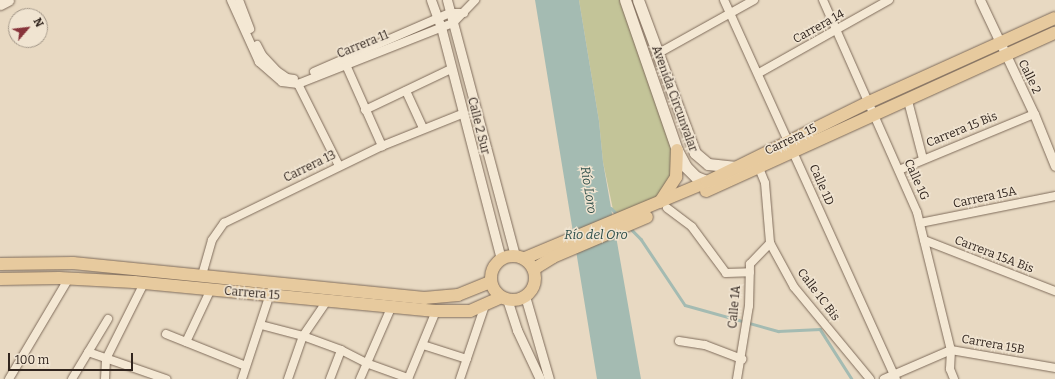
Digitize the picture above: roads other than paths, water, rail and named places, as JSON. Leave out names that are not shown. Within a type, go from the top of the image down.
[{"type":"main road","points":[[0,4],[8,0]]},
{"type":"main road","name":"Avenida Circunvalar","points":[[625,0],[677,150],[686,167],[696,177],[707,182],[722,184]]},
{"type":"main road","name":"Avenida Circunvalar","points":[[638,0],[695,153],[708,164],[736,166]]},
{"type":"main road","name":"Carrera 15","points":[[659,208],[736,166],[869,102],[1055,18]]},
{"type":"main road","name":"Carrera 15","points":[[520,257],[551,252],[722,184],[794,153],[1055,34]]},
{"type":"main road","points":[[659,208],[676,177],[677,150]]},
{"type":"main road","name":"Carrera 15","points":[[534,269],[551,252]]},
{"type":"main road","points":[[520,257],[534,269],[534,284],[525,296],[504,298],[491,282],[492,270],[501,258],[520,257]]},
{"type":"main road","name":"Carrera 15","points":[[0,264],[73,263],[424,298],[458,295],[491,282]]},
{"type":"main road","name":"Carrera 15","points":[[0,279],[69,278],[144,283],[210,291],[436,311],[470,311],[504,298]]},
{"type":"street","points":[[231,0],[259,62],[284,80]]},
{"type":"street","points":[[239,0],[262,54],[284,80]]},
{"type":"street","name":"Calle 2 Sur","points":[[431,0],[441,27],[462,114],[501,258]]},
{"type":"street","name":"Calle 2 Sur","points":[[447,0],[520,257]]},
{"type":"street","points":[[453,23],[475,0]]},
{"type":"street","name":"Calle 1D","points":[[724,0],[790,140],[794,153],[896,377]]},
{"type":"street","points":[[657,54],[754,0]]},
{"type":"street","name":"Calle 1G","points":[[823,0],[838,30],[920,223],[951,350],[950,369],[954,379]]},
{"type":"street","name":"Carrera 14","points":[[759,73],[889,0]]},
{"type":"street","name":"Calle 2","points":[[980,0],[1034,114],[1055,166]]},
{"type":"street","points":[[450,12],[464,13]]},
{"type":"street","name":"Carrera 11","points":[[284,80],[297,79],[450,12]]},
{"type":"street","name":"Carrera 11","points":[[284,80],[298,84],[453,23]]},
{"type":"street","points":[[346,65],[382,146]]},
{"type":"street","points":[[366,110],[451,69]]},
{"type":"street","points":[[298,84],[339,166]]},
{"type":"street","points":[[406,91],[423,128]]},
{"type":"street","points":[[908,101],[923,160]]},
{"type":"street","name":"Carrera 13","points":[[202,275],[212,240],[224,223],[382,146],[423,128],[462,114]]},
{"type":"street","name":"Carrera 15 Bis","points":[[898,170],[1034,114]]},
{"type":"street","name":"Calle 1C Bis","points":[[759,168],[765,183],[770,243],[794,287],[870,379]]},
{"type":"street","name":"Carrera 15A","points":[[920,223],[1055,196]]},
{"type":"street","points":[[659,208],[692,227],[726,272],[750,272]]},
{"type":"street","name":"Carrera 15A Bis","points":[[924,240],[1055,291]]},
{"type":"street","name":"Calle 1A","points":[[737,379],[742,359],[748,317],[750,264],[770,243]]},
{"type":"street","points":[[9,379],[69,278]]},
{"type":"street","points":[[242,379],[271,296],[272,282]]},
{"type":"street","points":[[105,379],[106,359],[144,283]]},
{"type":"street","points":[[186,342],[210,291]]},
{"type":"street","points":[[525,296],[549,379]]},
{"type":"street","points":[[504,298],[540,379]]},
{"type":"street","points":[[288,379],[303,336],[327,301]]},
{"type":"street","points":[[460,379],[485,305]]},
{"type":"street","points":[[360,379],[391,308]]},
{"type":"street","points":[[261,325],[303,336],[341,350],[366,363],[408,378],[436,311]]},
{"type":"street","points":[[72,379],[108,319]]},
{"type":"street","points":[[166,334],[246,366]]},
{"type":"street","points":[[679,341],[705,345],[742,359]]},
{"type":"street","points":[[423,344],[467,359]]},
{"type":"street","points":[[330,379],[341,350]]},
{"type":"street","name":"Carrera 15B","points":[[884,379],[896,377],[951,350],[1055,368]]},
{"type":"street","points":[[88,352],[166,379]]},
{"type":"water","name":"Río del Oro","points":[[535,0],[579,0],[599,121],[603,162],[641,379],[597,379]]},
{"type":"waterway","points":[[611,208],[618,215]]},
{"type":"waterway","points":[[630,228],[641,239],[685,305],[778,331],[820,329],[852,379]]},
{"type":"water label","name":"Río Loro","points":[[588,190]]}]
